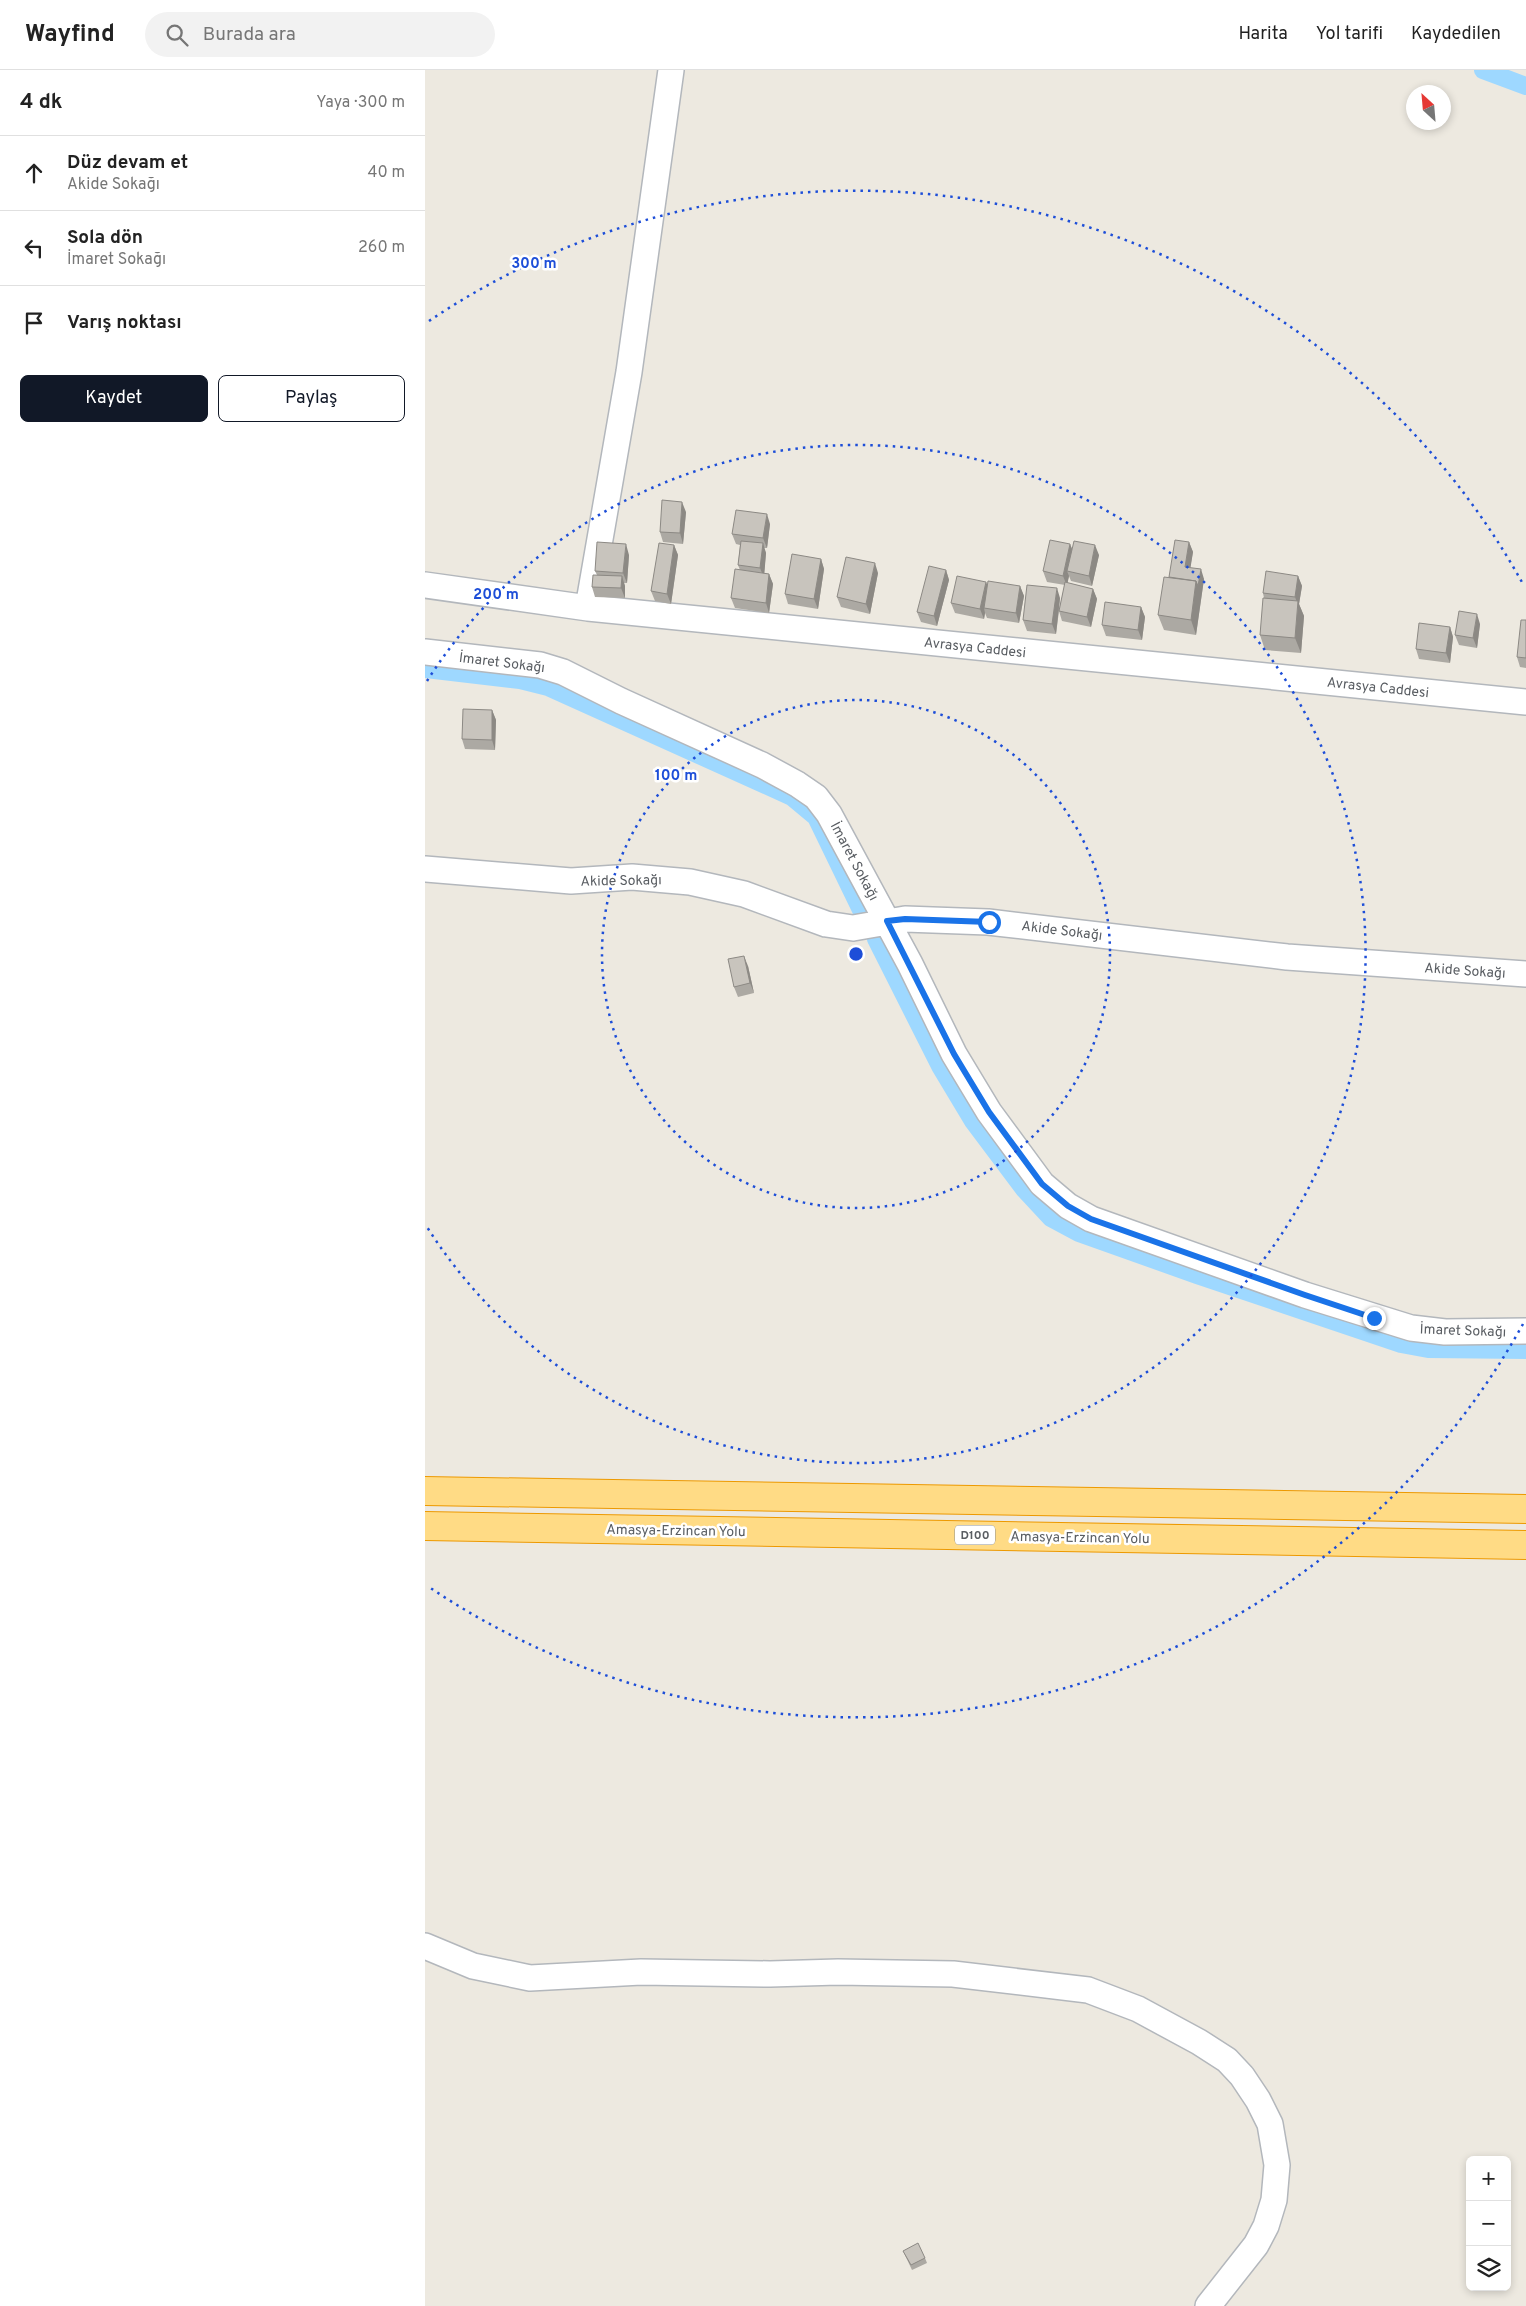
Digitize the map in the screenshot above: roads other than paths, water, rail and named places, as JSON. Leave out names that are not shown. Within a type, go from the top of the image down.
[{"type":"highway","points":[[425,1491],[1526,1509]]},
{"type":"highway","name":"Amasya-Erzincan Yolu","points":[[425,1526],[1526,1545]]},
{"type":"street","points":[[588,608],[629,372],[671,70]]},
{"type":"street","name":"Avrasya Caddesi","points":[[425,585],[588,608],[1526,702]]},
{"type":"street","name":"İmaret Sokağı","points":[[425,652],[540,665],[563,672],[621,701],[762,765],[816,797],[829,814],[887,921],[954,1054],[989,1112],[1042,1184],[1068,1206],[1091,1219],[1374,1318],[1411,1328],[1445,1332],[1526,1331]]},
{"type":"street","name":"Akide Sokağı","points":[[425,869],[571,881],[632,877],[662,878],[744,894],[826,924],[853,928],[905,919],[989,922],[1287,957],[1526,974]]},
{"type":"street","points":[[425,1946],[473,1966],[530,1978],[641,1972],[953,1974],[1088,1990],[1138,2009],[1199,2042],[1227,2060],[1242,2076],[1258,2100],[1270,2124],[1277,2165],[1275,2200],[1266,2226],[1256,2246],[1208,2306]]},
{"type":"waterway","points":[[1483,70],[1526,86]]},
{"type":"waterway","points":[[425,669],[520,680],[548,687],[792,797],[816,817],[863,914]]},
{"type":"waterway","points":[[876,939],[940,1066],[973,1121],[1024,1189],[1051,1218],[1079,1233],[1401,1344],[1428,1349],[1526,1350]]}]
